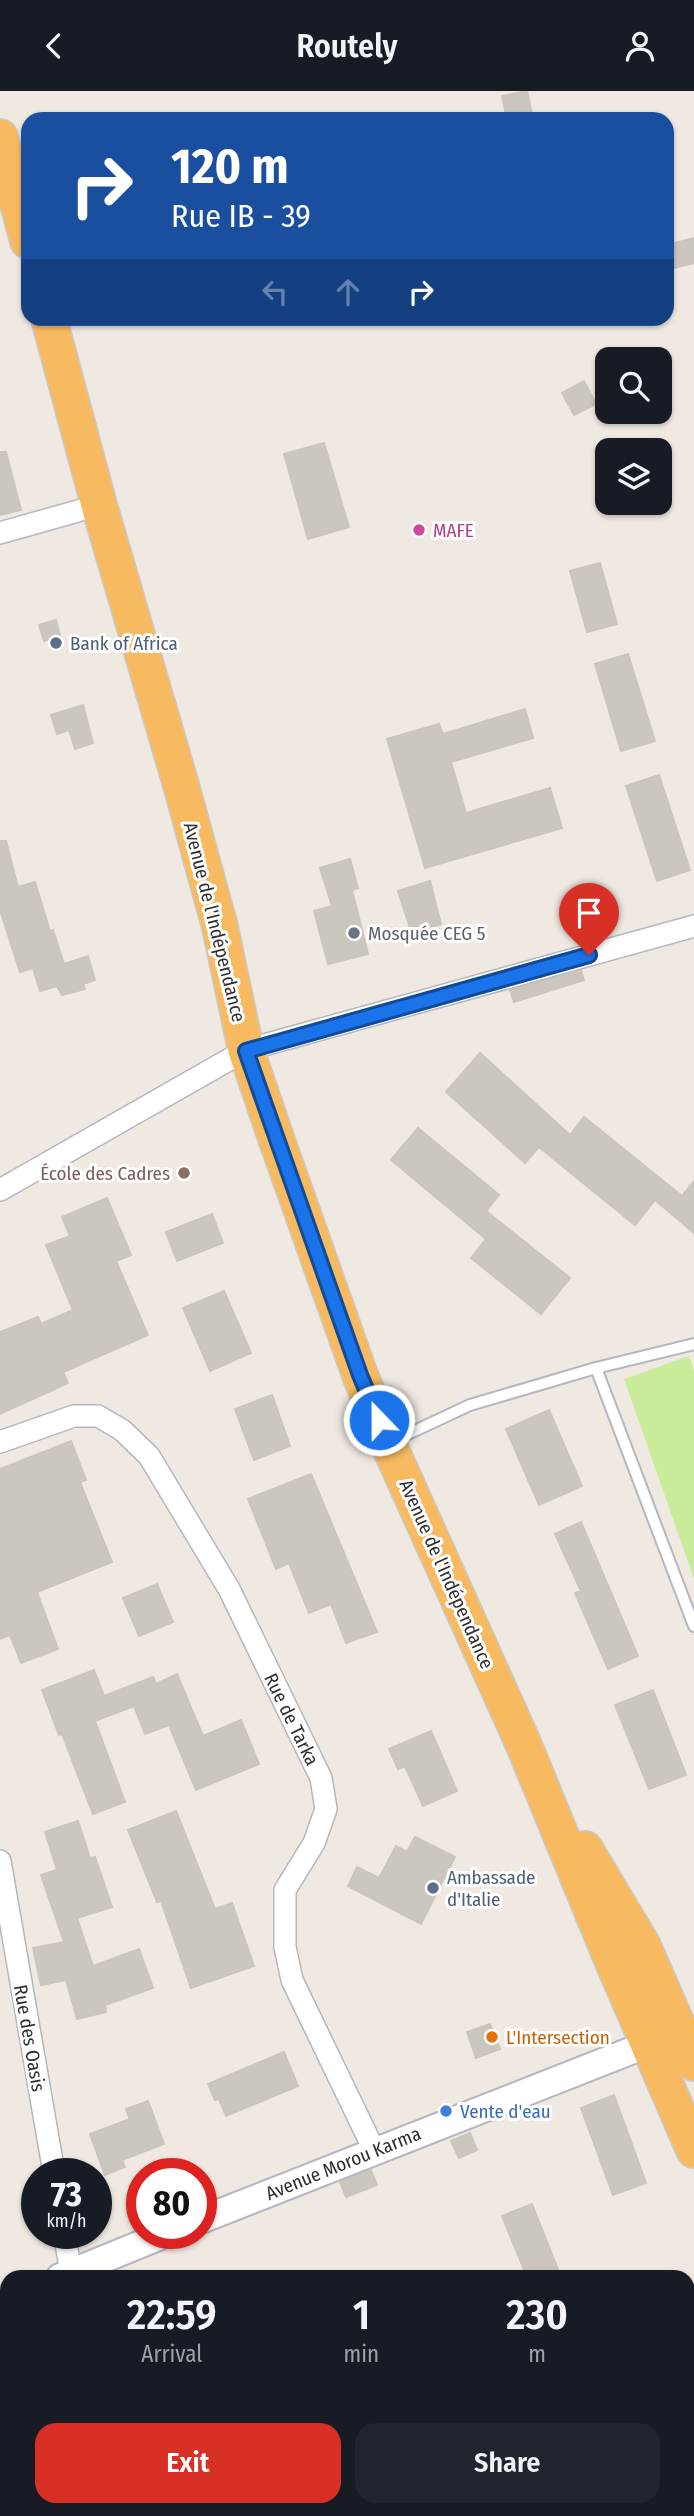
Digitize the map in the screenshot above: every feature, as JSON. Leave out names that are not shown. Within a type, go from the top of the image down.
[{"type":"highway","points":[[0,137],[21,215]]},
{"type":"highway","name":"Avenue de l'Indépendance","points":[[51,326],[99,505],[209,888],[246,1051],[356,1363],[388,1443],[523,1743],[694,2150]]},
{"type":"highway","name":"Avenue de l'Indépendance","points":[[523,1743],[643,1946],[690,2041]]},
{"type":"street","points":[[0,533],[99,505]]},
{"type":"street","points":[[0,1191],[246,1051],[694,926]]},
{"type":"street","name":"Rue de Tarka","points":[[0,1442],[74,1416],[98,1416],[122,1430],[149,1457],[229,1589],[321,1778],[326,1809],[314,1843],[285,1891],[285,1947],[292,1980],[374,2150]]},
{"type":"street","name":"Rue des Oasis","points":[[0,1861],[51,2158]]},
{"type":"street","name":"Avenue Morou Karma","points":[[217,2214],[648,2044],[690,2041]]},
{"type":"street","points":[[64,2249],[65,2270]]},
{"type":"street","points":[[75,2270],[128,2249]]},
{"type":"lane","points":[[388,1443],[470,1405],[596,1367],[694,1344]]},
{"type":"lane","points":[[596,1367],[694,1626]]},
{"type":"green space","points":[[689,1356],[694,1371],[694,1579],[624,1379]]},
{"type":"building","points":[[527,91],[532,112],[505,112],[502,96]]},
{"type":"building","points":[[694,238],[694,263],[674,268],[674,243]]},
{"type":"building","points":[[584,381],[595,404],[574,415],[562,393]]},
{"type":"building","points":[[324,443],[349,527],[308,539],[284,454]]},
{"type":"building","points":[[0,452],[6,452],[21,510],[0,515]]},
{"type":"building","points":[[600,563],[617,624],[587,632],[570,571]]},
{"type":"building","points":[[56,620],[60,636],[44,641],[39,625]]},
{"type":"building","points":[[628,654],[655,741],[621,751],[595,664]]},
{"type":"building","points":[[83,705],[93,743],[75,749],[69,730],[57,734],[51,715]]},
{"type":"building","points":[[525,709],[533,738],[451,762],[466,813],[550,788],[562,828],[425,868],[387,739],[439,724],[443,734]]},
{"type":"building","points":[[659,775],[690,870],[657,881],[626,786]]},
{"type":"building","points":[[0,841],[6,841],[18,887],[35,882],[50,931],[53,930],[64,964],[88,956],[95,980],[83,984],[85,989],[62,995],[57,986],[40,991],[33,968],[20,972],[0,910]]},
{"type":"building","points":[[350,859],[358,888],[352,890],[368,954],[328,964],[314,911],[332,906],[320,868]]},
{"type":"building","points":[[430,881],[441,924],[412,934],[398,891]]},
{"type":"building","points":[[581,971],[584,980],[514,1002],[510,990]]},
{"type":"building","points":[[480,1053],[570,1135],[584,1117],[682,1196],[694,1181],[694,1233],[655,1200],[635,1225],[539,1147],[525,1163],[446,1092]]},
{"type":"building","points":[[418,1128],[499,1195],[486,1211],[570,1278],[541,1314],[471,1258],[486,1239],[391,1160]]},
{"type":"building","points":[[107,1198],[131,1255],[116,1261],[148,1335],[63,1372],[68,1383],[0,1414],[0,1332],[38,1317],[41,1324],[73,1310],[46,1245],[70,1236],[62,1217]]},
{"type":"building","points":[[212,1214],[223,1243],[177,1261],[166,1232]]},
{"type":"building","points":[[224,1291],[251,1353],[210,1371],[183,1308]]},
{"type":"building","points":[[272,1395],[290,1446],[254,1460],[235,1409]]},
{"type":"building","points":[[549,1410],[582,1486],[539,1505],[506,1429]]},
{"type":"building","points":[[71,1441],[86,1480],[80,1482],[112,1562],[37,1592],[58,1649],[21,1663],[10,1635],[0,1639],[0,1469]]},
{"type":"building","points":[[311,1474],[377,1632],[346,1643],[331,1604],[309,1613],[289,1563],[276,1569],[248,1499]]},
{"type":"building","points":[[581,1522],[638,1656],[608,1669],[575,1593],[581,1591],[555,1534]]},
{"type":"building","points":[[157,1584],[173,1622],[139,1636],[123,1598]]},
{"type":"building","points":[[94,1670],[104,1696],[153,1677],[156,1684],[177,1674],[203,1736],[241,1720],[259,1764],[196,1790],[169,1725],[145,1734],[134,1706],[95,1721],[125,1802],[93,1814],[42,1690]]},
{"type":"building","points":[[653,1690],[686,1775],[649,1789],[615,1705]]},
{"type":"building","points":[[431,1731],[457,1791],[423,1806],[405,1766],[398,1769],[389,1749]]},
{"type":"building","points":[[176,1811],[215,1909],[232,1903],[254,1966],[191,1988],[161,1901],[157,1902],[128,1830]]},
{"type":"building","points":[[78,1821],[90,1858],[95,1857],[112,1907],[77,1918],[93,1966],[139,1949],[153,1988],[105,2005],[106,2012],[77,2019],[66,1980],[41,1985],[33,1948],[64,1942],[41,1875],[57,1870],[45,1832]]},
{"type":"building","points":[[415,1837],[455,1857],[421,1924],[348,1886],[357,1867],[379,1878],[396,1846],[407,1852]]},
{"type":"building","points":[[490,2024],[500,2049],[476,2058],[467,2032]]},
{"type":"building","points":[[284,2052],[298,2086],[226,2116],[219,2099],[215,2100],[208,2084]]},
{"type":"building","points":[[614,2095],[646,2183],[613,2195],[581,2108]]},
{"type":"building","points":[[148,2101],[164,2144],[122,2160],[125,2167],[112,2172],[112,2158],[99,2158],[90,2134],[130,2119],[126,2109]]},
{"type":"building","points":[[470,2133],[477,2150],[459,2158],[451,2141]]},
{"type":"building","points":[[371,2170],[377,2185],[346,2197],[340,2182]]},
{"type":"building","points":[[532,2204],[558,2270],[524,2270],[502,2216]]},
{"type":"place","name":"MAFE","points":[[419,530]]},
{"type":"place","name":"Bank of Africa","points":[[56,643]]},
{"type":"place","name":"Mosquée CEG 5","points":[[354,933]]},
{"type":"place","name":"École des Cadres","points":[[184,1173]]},
{"type":"place","name":"Ambassade d'Italie","points":[[433,1888]]},
{"type":"place","name":"L'Intersection","points":[[492,2037]]},
{"type":"place","name":"Vente d'eau","points":[[446,2111]]},
{"type":"route","points":[[379,1420],[360,1375],[246,1051],[589,955]]}]
